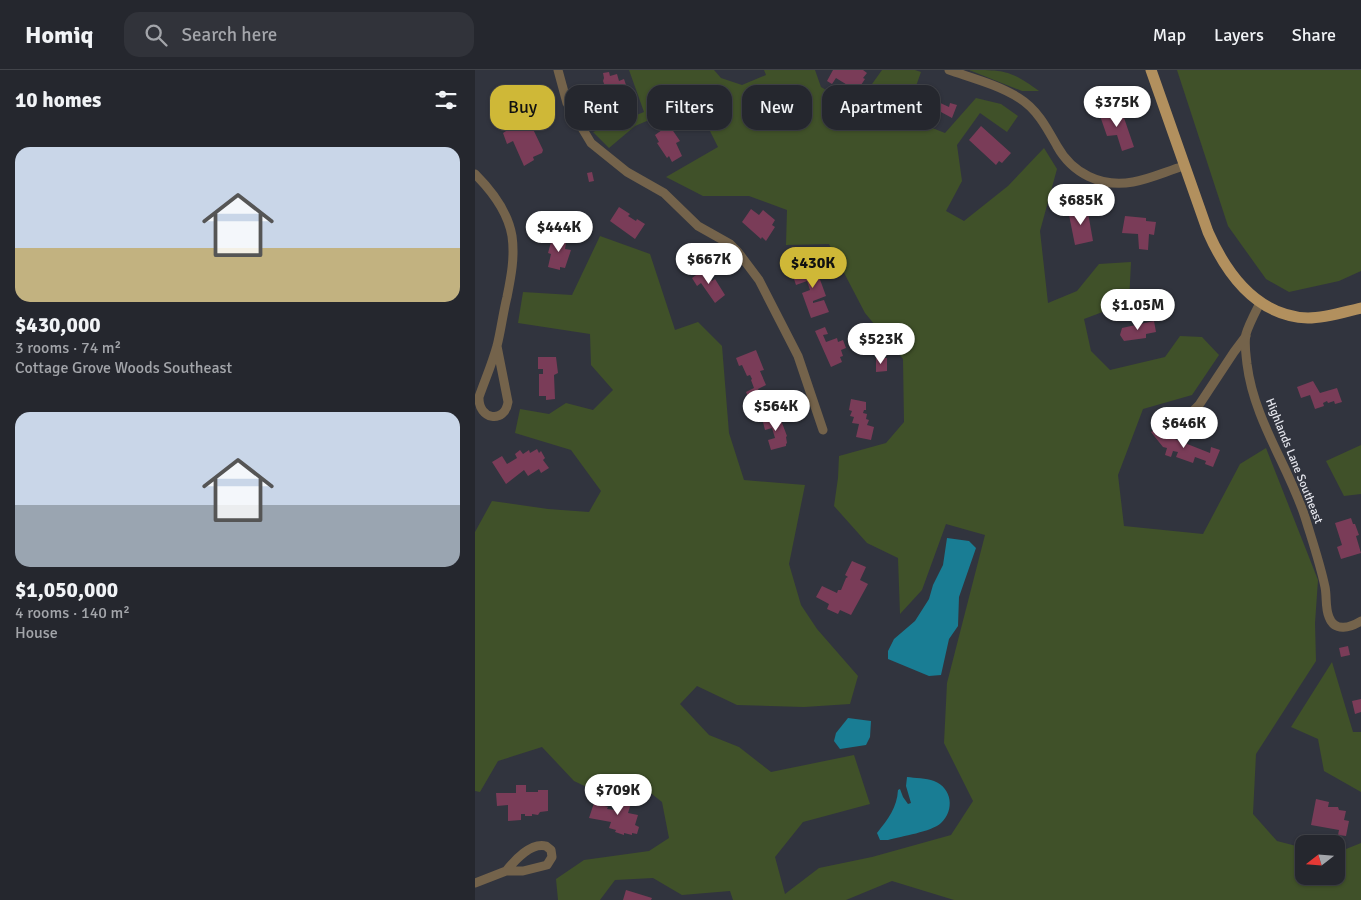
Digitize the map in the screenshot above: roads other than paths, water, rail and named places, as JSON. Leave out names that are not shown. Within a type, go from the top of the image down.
[{"type":"main road","points":[[1151,70],[1205,225],[1220,258],[1234,277],[1260,303],[1281,314],[1310,318],[1330,316],[1361,308]]},
{"type":"street","points":[[558,70],[567,103],[591,143],[627,172],[664,193],[698,226],[730,244],[759,280],[798,356],[823,430]]},
{"type":"street","points":[[949,70],[1020,98],[1042,120],[1064,159],[1085,176],[1101,182],[1133,182],[1184,166]]},
{"type":"street","points":[[475,174],[491,190],[499,203],[507,219],[512,236],[511,269],[497,346],[479,397],[481,411],[491,416],[503,413],[507,408],[508,402],[497,346]]},
{"type":"street","name":"Highlands Lane Southeast","points":[[1260,303],[1246,336],[1245,348],[1249,376],[1258,409],[1301,506],[1325,586],[1329,618],[1337,625],[1345,628],[1361,621]]},
{"type":"street","points":[[1177,427],[1199,405],[1246,336]]},
{"type":"street","points":[[475,884],[506,871],[523,871],[547,865],[553,857],[551,850],[546,846],[536,845],[517,859],[506,871]]},
{"type":"water","points":[[947,538],[969,541],[976,548],[959,597],[958,626],[949,639],[941,675],[929,676],[888,659],[888,651],[894,639],[915,621],[929,599],[933,585],[943,565]]},
{"type":"water","points":[[848,718],[871,721],[870,737],[866,745],[840,749],[834,741],[836,733]]},
{"type":"water","points":[[907,777],[928,779],[940,784],[948,794],[950,806],[948,812],[941,823],[930,829],[888,840],[880,840],[877,833],[894,808],[898,790],[900,789],[908,804],[911,803],[906,786]]}]
